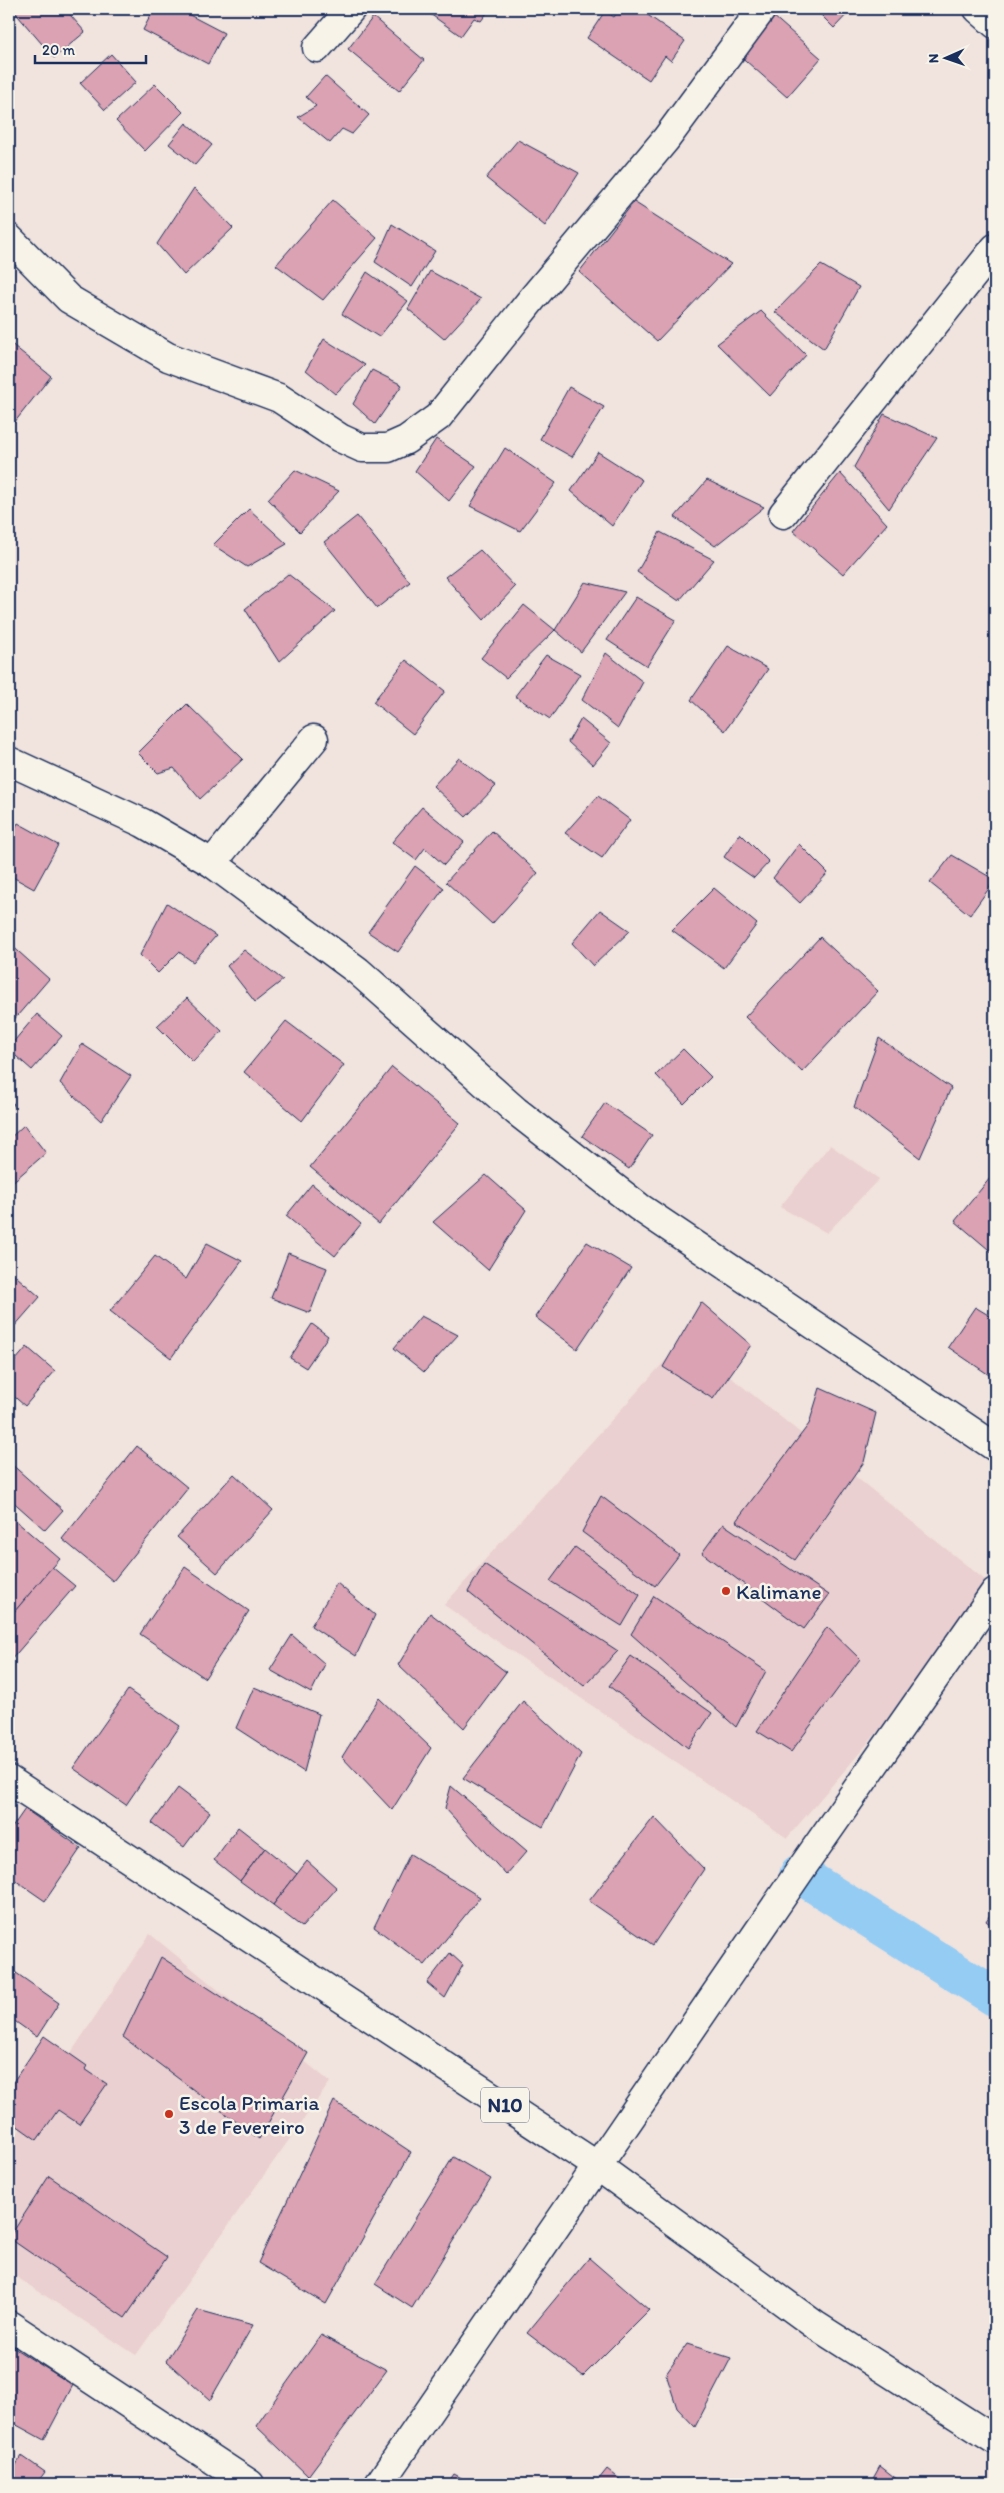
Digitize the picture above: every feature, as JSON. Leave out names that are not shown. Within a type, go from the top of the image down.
[{"type":"street","points":[[317,48],[352,9]]},
{"type":"street","points":[[9,238],[69,299],[168,357],[279,398],[340,438],[362,448],[388,448],[406,440],[438,417],[532,299],[666,140],[762,9]]},
{"type":"street","points":[[978,9],[995,24]]},
{"type":"street","points":[[783,514],[995,248]]},
{"type":"street","points":[[212,863],[314,739]]},
{"type":"street","points":[[9,761],[143,823],[212,863],[358,971],[516,1111],[639,1207],[995,1448]]},
{"type":"street","points":[[379,2484],[596,2165],[995,1592]]},
{"type":"street","name":"N10","points":[[9,1780],[596,2165],[815,2325],[995,2440]]},
{"type":"street","points":[[9,2326],[250,2484]]},
{"type":"shaded area","points":[[830,1145],[879,1179],[827,1233],[780,1207]]},
{"type":"shaded area","name":"Kalimane","points":[[684,1340],[995,1588],[995,1594],[787,1838],[444,1605]]},
{"type":"shaded area","name":"Escola Primaria 3 de Fevereiro","points":[[150,1934],[330,2082],[136,2355],[9,2272],[9,2146]]},
{"type":"building","points":[[12,9],[65,9],[85,32],[54,58]]},
{"type":"building","points":[[154,9],[178,9],[224,33],[208,64],[143,30]]},
{"type":"building","points":[[423,9],[490,9],[481,21],[474,18],[461,36]]},
{"type":"building","points":[[620,9],[639,9],[685,41],[671,61],[665,56],[649,80],[587,38],[605,11],[614,17]]},
{"type":"building","points":[[815,9],[852,9],[834,28]]},
{"type":"building","points":[[772,15],[821,58],[787,97],[738,54]]},
{"type":"building","points":[[373,17],[424,60],[399,91],[348,49]]},
{"type":"building","points":[[111,54],[136,82],[105,110],[80,83]]},
{"type":"building","points":[[325,76],[369,115],[352,134],[342,129],[330,143],[298,117],[316,106],[306,97]]},
{"type":"building","points":[[155,84],[183,112],[145,151],[116,121]]},
{"type":"building","points":[[186,123],[212,145],[195,165],[169,144]]},
{"type":"building","points":[[518,140],[579,173],[545,226],[486,178]]},
{"type":"building","points":[[194,188],[233,228],[184,275],[157,244]]},
{"type":"building","points":[[333,200],[377,238],[323,300],[276,265]]},
{"type":"building","points":[[634,202],[731,264],[657,341],[579,272]]},
{"type":"building","points":[[392,224],[435,251],[412,287],[375,262]]},
{"type":"building","points":[[821,265],[859,287],[824,349],[775,312]]},
{"type":"building","points":[[430,271],[481,299],[444,339],[408,309]]},
{"type":"building","points":[[367,272],[408,301],[379,337],[342,314]]},
{"type":"building","points":[[761,311],[806,355],[770,396],[717,344]]},
{"type":"building","points":[[324,339],[365,365],[335,394],[306,370]]},
{"type":"building","points":[[9,342],[51,376],[14,423],[9,418]]},
{"type":"building","points":[[372,370],[402,385],[375,424],[353,404]]},
{"type":"building","points":[[569,387],[604,407],[572,457],[540,439]]},
{"type":"building","points":[[884,414],[937,438],[889,509],[854,467]]},
{"type":"building","points":[[436,439],[476,466],[449,501],[415,471]]},
{"type":"building","points":[[505,448],[556,483],[520,531],[470,506]]},
{"type":"building","points":[[598,452],[642,480],[612,526],[571,491]]},
{"type":"building","points":[[295,470],[339,491],[300,532],[268,499]]},
{"type":"building","points":[[840,473],[887,524],[843,574],[793,531]]},
{"type":"building","points":[[707,480],[764,507],[715,546],[675,517]]},
{"type":"building","points":[[249,509],[287,544],[247,567],[213,545]]},
{"type":"building","points":[[357,516],[410,582],[377,608],[324,542]]},
{"type":"building","points":[[660,532],[714,560],[679,601],[637,572]]},
{"type":"building","points":[[480,550],[515,587],[484,620],[445,577]]},
{"type":"building","points":[[288,574],[335,611],[279,662],[245,609]]},
{"type":"building","points":[[585,582],[625,592],[581,652],[555,630]]},
{"type":"building","points":[[636,597],[676,620],[647,666],[607,640]]},
{"type":"building","points":[[524,605],[555,630],[506,678],[481,658]]},
{"type":"building","points":[[728,646],[768,669],[725,731],[691,700]]},
{"type":"building","points":[[606,653],[643,682],[618,728],[582,700]]},
{"type":"building","points":[[546,655],[580,674],[550,719],[515,696]]},
{"type":"building","points":[[406,660],[445,691],[413,734],[373,702]]},
{"type":"building","points":[[187,704],[243,759],[200,799],[174,768],[158,773],[138,753]]},
{"type":"building","points":[[581,719],[611,743],[593,765],[568,742]]},
{"type":"building","points":[[459,758],[496,786],[466,817],[433,786]]},
{"type":"building","points":[[598,796],[630,820],[602,858],[565,833]]},
{"type":"building","points":[[422,807],[464,842],[444,865],[425,848],[416,860],[392,842]]},
{"type":"building","points":[[18,823],[58,845],[34,889],[9,875],[9,839]]},
{"type":"building","points":[[492,831],[538,873],[492,924],[446,882]]},
{"type":"building","points":[[740,833],[769,862],[754,878],[724,857]]},
{"type":"building","points":[[799,844],[828,873],[800,903],[773,878]]},
{"type":"building","points":[[952,855],[995,880],[970,915],[930,883]]},
{"type":"building","points":[[415,866],[444,888],[398,952],[368,932]]},
{"type":"building","points":[[714,888],[757,924],[724,968],[672,930]]},
{"type":"building","points":[[167,903],[216,936],[193,962],[179,952],[158,973],[140,955]]},
{"type":"building","points":[[600,910],[630,931],[593,966],[572,943]]},
{"type":"building","points":[[820,937],[878,991],[802,1072],[745,1017]]},
{"type":"building","points":[[9,943],[49,979],[11,1023],[9,1021]]},
{"type":"building","points":[[244,950],[283,980],[255,1002],[227,966]]},
{"type":"building","points":[[187,998],[222,1031],[193,1062],[157,1026]]},
{"type":"building","points":[[37,1014],[62,1036],[32,1070],[9,1050],[9,1047]]},
{"type":"building","points":[[286,1021],[344,1065],[302,1121],[244,1072]]},
{"type":"building","points":[[879,1038],[951,1088],[920,1158],[854,1107]]},
{"type":"building","points":[[82,1044],[131,1076],[101,1121],[60,1083]]},
{"type":"building","points":[[683,1049],[711,1077],[684,1104],[656,1075]]},
{"type":"building","points":[[392,1067],[460,1123],[379,1224],[310,1167]]},
{"type":"building","points":[[9,1099],[14,1104],[9,1111]]},
{"type":"building","points":[[605,1103],[652,1135],[629,1169],[582,1136]]},
{"type":"building","points":[[24,1125],[46,1153],[9,1185],[9,1139]]},
{"type":"building","points":[[995,1172],[995,1255],[955,1221]]},
{"type":"building","points":[[486,1175],[526,1210],[488,1270],[433,1222]]},
{"type":"building","points":[[312,1184],[361,1224],[335,1256],[286,1216]]},
{"type":"building","points":[[587,1242],[631,1268],[577,1349],[535,1317]]},
{"type":"building","points":[[207,1243],[242,1261],[171,1358],[110,1311],[155,1256],[186,1279]]},
{"type":"building","points":[[288,1253],[327,1268],[310,1313],[271,1298]]},
{"type":"building","points":[[9,1270],[40,1297],[13,1328],[9,1325]]},
{"type":"building","points":[[701,1302],[751,1345],[713,1399],[663,1367]]},
{"type":"building","points":[[975,1307],[995,1319],[995,1379],[948,1347]]},
{"type":"building","points":[[421,1316],[458,1335],[424,1372],[394,1348]]},
{"type":"building","points":[[312,1324],[328,1336],[306,1368],[290,1358]]},
{"type":"building","points":[[27,1347],[55,1371],[25,1406],[9,1392],[9,1368]]},
{"type":"building","points":[[820,1388],[876,1413],[864,1462],[795,1560],[736,1521],[809,1424]]},
{"type":"building","points":[[137,1446],[188,1488],[113,1581],[62,1539]]},
{"type":"building","points":[[9,1462],[63,1510],[45,1530],[9,1498]]},
{"type":"building","points":[[234,1474],[273,1510],[217,1573],[177,1537]]},
{"type":"building","points":[[601,1496],[679,1555],[655,1586],[582,1532]]},
{"type":"building","points":[[9,1515],[60,1559],[9,1618]]},
{"type":"building","points":[[723,1524],[829,1595],[804,1629],[702,1553]]},
{"type":"building","points":[[575,1547],[640,1595],[622,1626],[550,1581]]},
{"type":"building","points":[[484,1564],[618,1651],[584,1686],[468,1592]]},
{"type":"building","points":[[52,1567],[75,1586],[10,1661],[9,1618]]},
{"type":"building","points":[[185,1567],[249,1611],[205,1678],[140,1634]]},
{"type":"building","points":[[337,1583],[375,1615],[356,1656],[311,1626]]},
{"type":"building","points":[[654,1596],[766,1671],[736,1727],[631,1634]]},
{"type":"building","points":[[430,1613],[506,1672],[464,1728],[398,1665]]},
{"type":"building","points":[[827,1627],[860,1659],[791,1752],[757,1731]]},
{"type":"building","points":[[292,1635],[325,1664],[311,1693],[270,1670]]},
{"type":"building","points":[[631,1656],[712,1713],[688,1748],[609,1686]]},
{"type":"building","points":[[254,1687],[319,1714],[304,1772],[236,1728]]},
{"type":"building","points":[[128,1690],[180,1726],[126,1805],[73,1768]]},
{"type":"building","points":[[379,1698],[431,1748],[392,1810],[342,1757]]},
{"type":"building","points":[[523,1701],[581,1754],[543,1827],[463,1778]]},
{"type":"building","points":[[451,1786],[527,1851],[506,1875],[445,1808]]},
{"type":"building","points":[[178,1788],[210,1812],[184,1847],[152,1823]]},
{"type":"building","points":[[25,1809],[81,1848],[45,1901],[9,1876],[9,1832]]},
{"type":"building","points":[[654,1817],[704,1869],[653,1945],[589,1901]]},
{"type":"building","points":[[238,1827],[265,1848],[240,1881],[214,1860]]},
{"type":"building","points":[[265,1848],[297,1874],[273,1905],[240,1881]]},
{"type":"building","points":[[410,1854],[480,1897],[425,1965],[374,1927]]},
{"type":"building","points":[[307,1861],[337,1888],[302,1927],[273,1905]]},
{"type":"building","points":[[995,1907],[995,1928],[986,1921]]},
{"type":"building","points":[[450,1953],[463,1965],[445,1998],[427,1983]]},
{"type":"building","points":[[161,1957],[308,2053],[259,2139],[123,2037]]},
{"type":"building","points":[[9,1968],[59,2003],[37,2037],[9,2017]]},
{"type":"building","points":[[44,2036],[87,2066],[85,2069],[107,2084],[79,2124],[58,2110],[37,2140],[9,2120],[9,2088]]},
{"type":"building","points":[[334,2101],[411,2152],[326,2304],[258,2263]]},
{"type":"building","points":[[453,2157],[491,2179],[412,2308],[375,2284]]},
{"type":"building","points":[[49,2176],[167,2257],[125,2318],[9,2238]]},
{"type":"building","points":[[589,2258],[649,2310],[583,2376],[527,2333]]},
{"type":"building","points":[[198,2310],[253,2325],[210,2400],[166,2361]]},
{"type":"building","points":[[321,2335],[387,2370],[308,2476],[256,2426]]},
{"type":"building","points":[[687,2344],[731,2358],[695,2427],[677,2408],[666,2374]]},
{"type":"building","points":[[9,2345],[73,2385],[44,2440],[13,2423],[9,2430]]},
{"type":"building","points":[[22,2456],[45,2472],[36,2484],[9,2484],[9,2475]]},
{"type":"building","points":[[880,2466],[903,2484],[870,2484]]},
{"type":"building","points":[[607,2469],[626,2484],[595,2484]]},
{"type":"building","points":[[454,2474],[473,2484],[447,2484]]},
{"type":"waterway","points":[[799,1874],[995,1997]]},
{"type":"place","name":"Kalimane","points":[[726,1591]]},
{"type":"place","name":"Escola Primaria 3 de Fevereiro","points":[[169,2114]]}]
